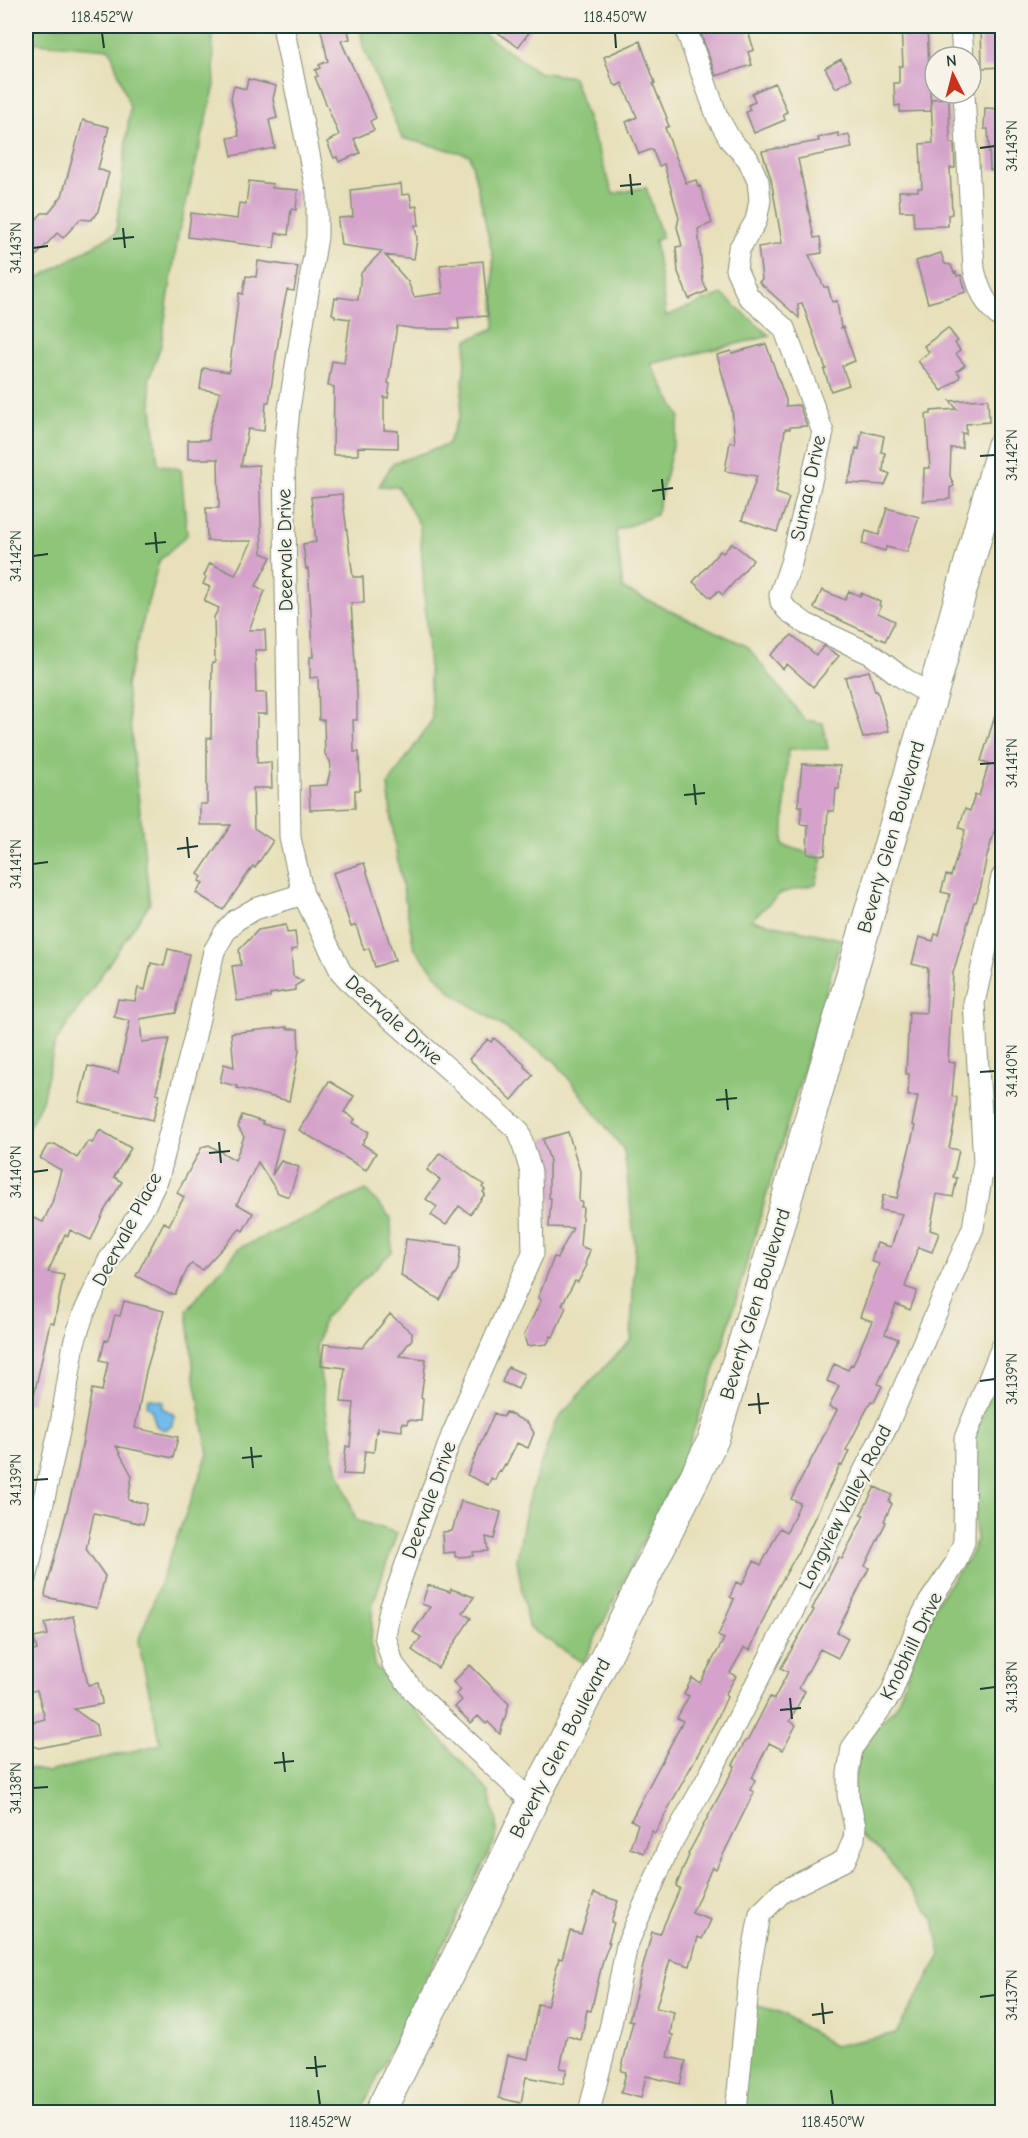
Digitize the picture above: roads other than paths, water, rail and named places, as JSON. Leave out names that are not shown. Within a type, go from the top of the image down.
[{"type":"main road","name":"Beverly Glen Boulevard","points":[[380,2112],[714,1438],[773,1246],[933,696],[1002,446]]},
{"type":"street","name":"Deervale Drive","points":[[283,26],[318,194],[317,237],[289,409],[284,459],[290,838],[303,894],[341,972],[519,1131],[531,1172],[533,1253],[452,1435],[390,1609],[385,1636],[393,1664],[416,1694],[532,1802]]},
{"type":"street","name":"Sumac Drive","points":[[685,26],[717,116],[731,141],[748,159],[758,181],[760,200],[756,222],[740,249],[736,268],[748,296],[784,328],[823,432],[791,563],[780,595],[781,602],[787,610],[806,624],[871,654],[900,676],[933,696]]},
{"type":"street","points":[[961,26],[962,45]]},
{"type":"street","points":[[965,105],[974,269],[978,290],[997,315],[1002,318]]},
{"type":"street","name":"Longview Valley Road","points":[[589,2112],[611,2024],[627,1945],[668,1850],[710,1774],[887,1426],[973,1228],[984,1161],[974,1003],[1002,877]]},
{"type":"street","name":"Deervale Place","points":[[26,1579],[62,1418],[74,1343],[82,1315],[109,1260],[145,1205],[158,1178],[195,1036],[214,951],[225,932],[236,921],[255,909],[303,894]]},
{"type":"street","name":"Knobhill Drive","points":[[736,2112],[750,1968],[760,1914],[782,1892],[845,1860],[854,1839],[855,1826],[848,1795],[848,1773],[852,1748],[891,1694],[918,1624],[928,1604],[955,1564],[964,1542],[965,1438],[1002,1347]]},
{"type":"water","points":[[148,1398],[163,1401],[162,1408],[174,1416],[172,1426],[164,1430],[156,1426],[152,1411],[146,1405]]}]
